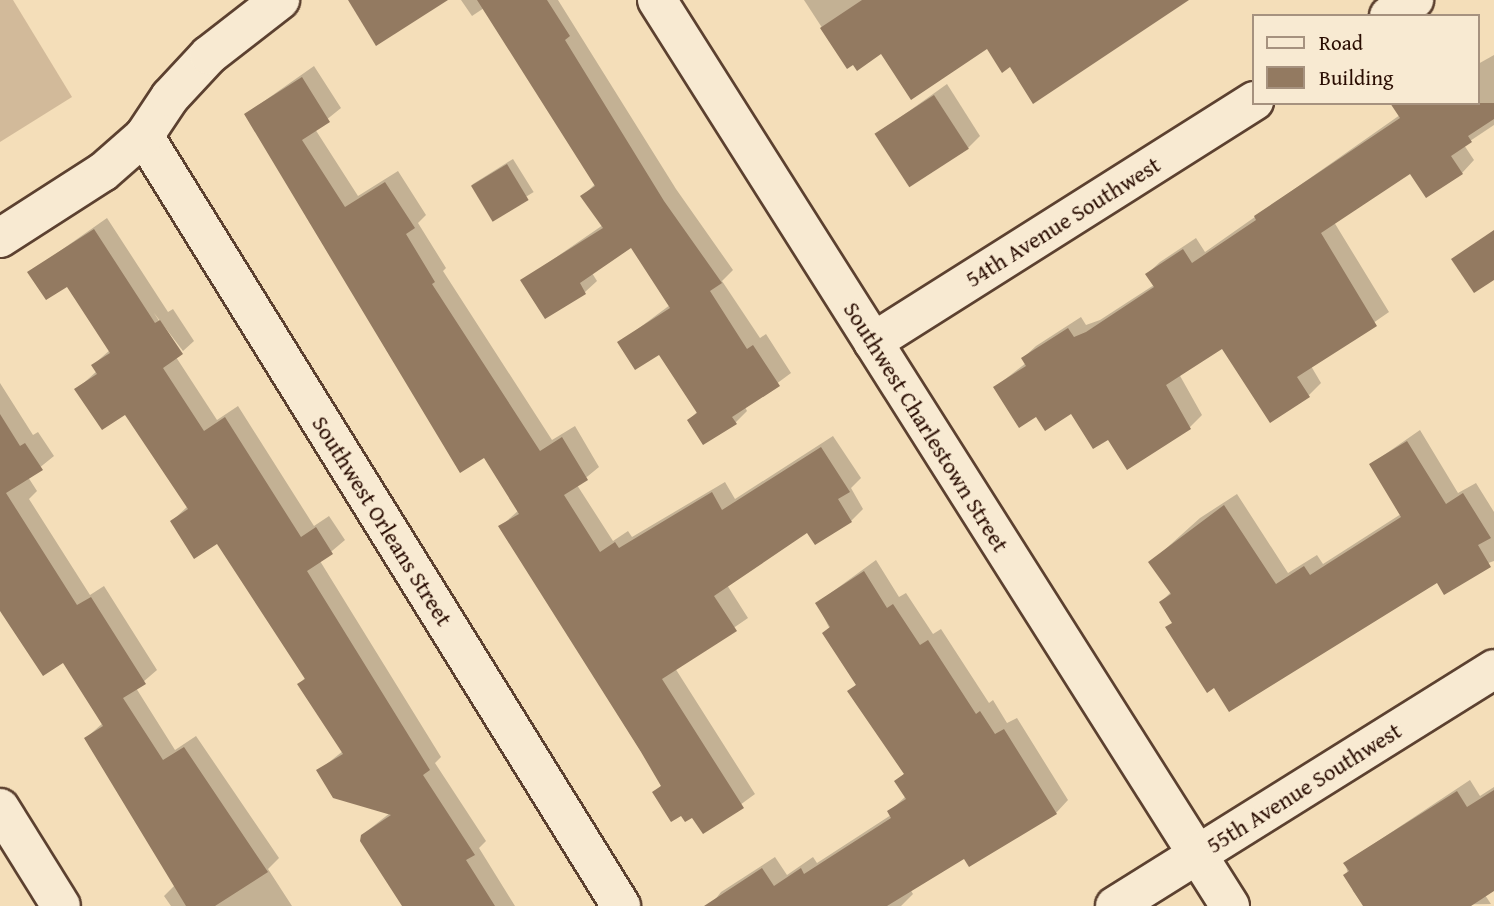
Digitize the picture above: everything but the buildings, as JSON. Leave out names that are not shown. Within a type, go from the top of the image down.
[{"type":"street","points":[[0,238],[103,172],[144,136],[170,97],[209,55],[280,0]]},
{"type":"street","name":"Southwest Charlestown Street","points":[[657,0],[1198,853]]},
{"type":"street","points":[[1392,14],[1414,0]]},
{"type":"street","name":"54th Avenue Southwest","points":[[873,342],[1252,102]]},
{"type":"street","name":"Southwest Orleans Street","points":[[144,136],[621,906]]},
{"type":"street","name":"55th Avenue Southwest","points":[[1115,906],[1494,669]]},
{"type":"street","points":[[0,808],[61,906]]},
{"type":"street","points":[[1198,853],[1230,906]]},
{"type":"shaded area","points":[[0,0],[13,0],[72,97],[0,142]]}]
